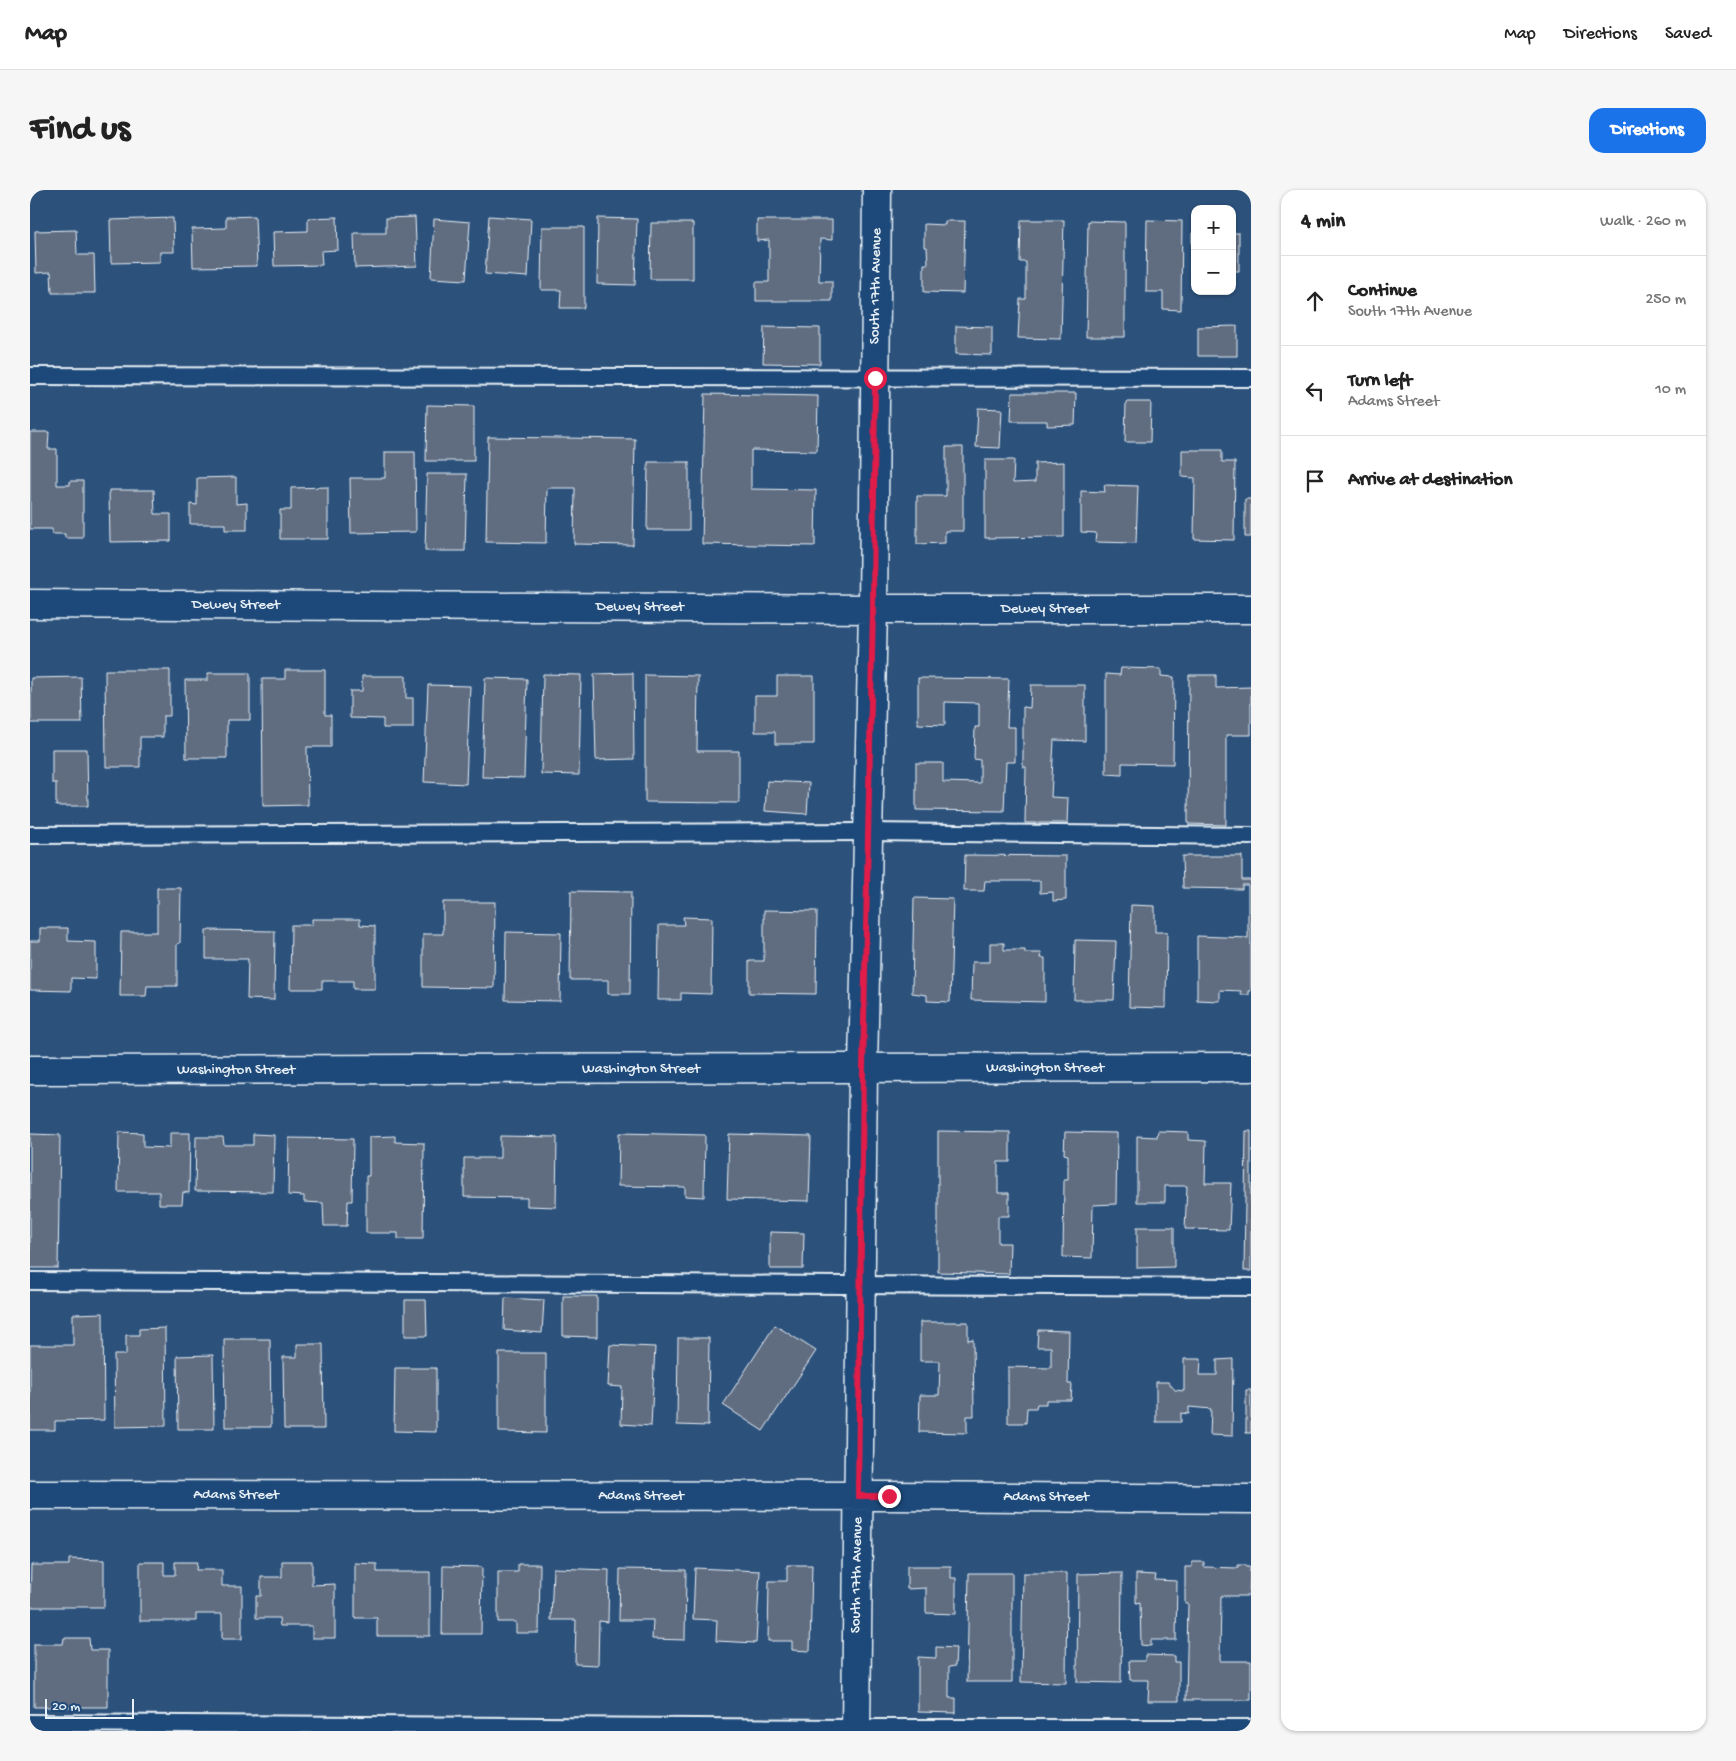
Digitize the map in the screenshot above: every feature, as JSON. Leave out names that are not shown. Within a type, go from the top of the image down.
[{"type":"street","name":"South 17th Avenue","points":[[856,1730],[863,1068],[873,609],[877,190]]},
{"type":"street","name":"Dewey Street","points":[[30,604],[873,609],[1251,609]]},
{"type":"street","name":"Washington Street","points":[[30,1070],[1251,1067]]},
{"type":"street","name":"Adams Street","points":[[30,1495],[858,1496],[1251,1499]]},
{"type":"lane","points":[[30,376],[1251,378]]},
{"type":"lane","points":[[30,835],[868,832],[1251,836]]},
{"type":"lane","points":[[30,1281],[1251,1287]]},
{"type":"lane","points":[[30,1723],[856,1730],[1251,1728]]},
{"type":"building","points":[[255,216],[257,266],[193,267],[192,229],[226,228],[226,217]]},
{"type":"building","points":[[489,216],[531,219],[528,277],[485,274]]},
{"type":"building","points":[[337,217],[338,250],[321,251],[322,265],[274,266],[273,232],[308,231],[308,218]]},
{"type":"building","points":[[415,217],[417,266],[355,268],[354,233],[386,233],[386,218]]},
{"type":"building","points":[[173,218],[174,252],[160,252],[160,262],[111,263],[110,220]]},
{"type":"building","points":[[598,218],[637,219],[635,285],[597,284]]},
{"type":"building","points":[[434,219],[470,222],[466,280],[431,278]]},
{"type":"building","points":[[757,220],[832,220],[832,240],[820,239],[819,281],[832,281],[832,301],[756,301],[756,282],[769,282],[769,240],[757,241]]},
{"type":"building","points":[[1021,220],[1064,220],[1061,339],[1018,338],[1020,299],[1026,299],[1026,262],[1020,262]]},
{"type":"building","points":[[1147,220],[1182,221],[1181,310],[1163,309],[1163,292],[1146,292]]},
{"type":"building","points":[[945,221],[965,221],[963,293],[924,292],[924,264],[928,264],[927,247],[924,247],[924,224],[945,225]]},
{"type":"building","points":[[1088,221],[1125,222],[1125,337],[1086,337]]},
{"type":"building","points":[[651,223],[693,223],[693,279],[650,279]]},
{"type":"building","points":[[542,227],[584,227],[584,308],[560,308],[561,290],[541,290]]},
{"type":"building","points":[[76,230],[77,255],[94,255],[95,293],[52,293],[51,272],[36,273],[35,231]]},
{"type":"building","points":[[1236,233],[1239,233],[1239,271],[1236,271]]},
{"type":"building","points":[[956,326],[992,327],[992,355],[956,354]]},
{"type":"building","points":[[1237,326],[1237,356],[1198,356],[1198,327]]},
{"type":"building","points":[[764,327],[820,328],[820,364],[763,363]]},
{"type":"building","points":[[1012,393],[1076,393],[1075,425],[1047,426],[1047,421],[1011,421]]},
{"type":"building","points":[[705,394],[818,396],[817,451],[751,450],[751,489],[816,490],[815,546],[702,544]]},
{"type":"building","points":[[1126,402],[1151,402],[1150,442],[1125,442]]},
{"type":"building","points":[[427,405],[474,406],[474,461],[426,461]]},
{"type":"building","points":[[978,408],[1002,409],[1000,448],[976,447]]},
{"type":"building","points":[[30,432],[49,432],[48,449],[57,449],[57,485],[70,485],[70,481],[83,481],[83,538],[65,538],[65,534],[52,534],[52,529],[30,529]]},
{"type":"building","points":[[488,437],[635,439],[633,545],[574,544],[575,488],[547,488],[546,543],[486,542]]},
{"type":"building","points":[[946,447],[963,447],[963,531],[945,531],[945,543],[917,544],[917,496],[946,496]]},
{"type":"building","points":[[1182,450],[1222,450],[1222,462],[1235,462],[1234,540],[1194,539],[1195,478],[1182,477]]},
{"type":"building","points":[[385,452],[415,452],[416,532],[351,533],[350,478],[385,478]]},
{"type":"building","points":[[985,460],[1014,460],[1013,483],[1035,482],[1035,463],[1064,462],[1064,537],[985,538]]},
{"type":"building","points":[[648,462],[689,462],[689,530],[647,530]]},
{"type":"building","points":[[427,474],[467,474],[465,551],[425,551]]},
{"type":"building","points":[[236,477],[236,504],[247,503],[247,530],[225,530],[225,524],[190,524],[190,504],[197,505],[197,478]]},
{"type":"building","points":[[1104,485],[1138,486],[1136,543],[1095,542],[1096,533],[1081,532],[1081,491],[1105,492]]},
{"type":"building","points":[[328,487],[328,539],[280,539],[280,510],[291,510],[291,488]]},
{"type":"building","points":[[109,490],[154,490],[155,514],[171,514],[171,541],[110,542]]},
{"type":"building","points":[[1245,499],[1251,499],[1251,537],[1245,537]]},
{"type":"building","points":[[1121,668],[1161,669],[1161,676],[1174,677],[1173,764],[1122,763],[1122,775],[1106,774],[1106,674],[1120,675]]},
{"type":"building","points":[[105,670],[170,670],[170,716],[163,716],[163,737],[140,737],[140,767],[106,767]]},
{"type":"building","points":[[285,670],[325,670],[325,715],[331,715],[331,747],[307,747],[308,805],[263,806],[262,679],[285,679]]},
{"type":"building","points":[[208,673],[250,673],[250,720],[227,720],[227,758],[186,758],[185,680],[208,680]]},
{"type":"building","points":[[633,673],[634,759],[596,760],[594,674]]},
{"type":"building","points":[[543,674],[581,675],[579,775],[541,774]]},
{"type":"building","points":[[645,675],[698,676],[697,751],[739,751],[739,803],[645,802]]},
{"type":"building","points":[[1189,675],[1216,675],[1216,688],[1251,687],[1251,735],[1226,735],[1226,825],[1188,824]]},
{"type":"building","points":[[362,676],[406,676],[406,698],[413,698],[413,728],[383,728],[383,719],[350,718],[350,691],[362,691]]},
{"type":"building","points":[[777,676],[814,676],[814,744],[775,744],[775,732],[755,732],[755,696],[777,696]]},
{"type":"building","points":[[81,677],[82,723],[31,723],[31,678]]},
{"type":"building","points":[[485,678],[527,679],[524,778],[482,777]]},
{"type":"building","points":[[918,678],[1009,679],[1007,727],[1015,727],[1015,762],[1006,762],[1004,811],[916,810],[916,763],[943,763],[943,782],[980,783],[980,760],[974,759],[975,727],[979,727],[979,703],[945,702],[945,725],[918,724]]},
{"type":"building","points":[[428,685],[470,686],[466,784],[424,782]]},
{"type":"building","points":[[1031,685],[1085,685],[1085,741],[1054,740],[1051,797],[1068,798],[1067,823],[1025,823],[1026,767],[1023,767],[1023,707],[1030,708]]},
{"type":"building","points":[[52,749],[87,749],[88,806],[56,806],[56,783],[52,783]]},
{"type":"building","points":[[767,781],[809,783],[807,814],[765,811]]},
{"type":"building","points":[[965,855],[1066,856],[1066,900],[1053,901],[1053,892],[1040,893],[1040,881],[985,881],[984,891],[964,891]]},
{"type":"building","points":[[1182,856],[1242,856],[1242,880],[1251,880],[1251,991],[1249,991],[1249,995],[1241,995],[1241,991],[1220,990],[1220,1001],[1197,1000],[1197,936],[1248,938],[1248,885],[1242,885],[1242,889],[1183,888]]},
{"type":"building","points":[[157,888],[181,888],[180,943],[177,944],[177,986],[147,986],[146,996],[120,996],[121,932],[157,932]]},
{"type":"building","points":[[571,891],[631,892],[630,994],[608,994],[608,980],[570,980]]},
{"type":"building","points":[[914,898],[953,899],[950,1002],[927,1001],[927,995],[912,993]]},
{"type":"building","points":[[443,902],[495,902],[494,988],[423,987],[423,934],[443,934]]},
{"type":"building","points":[[1131,905],[1155,906],[1155,932],[1167,932],[1166,1008],[1129,1007]]},
{"type":"building","points":[[764,910],[817,911],[816,994],[749,993],[749,961],[764,961]]},
{"type":"building","points":[[683,917],[712,918],[711,994],[681,993],[681,1000],[658,1000],[659,925],[684,925]]},
{"type":"building","points":[[312,919],[360,919],[360,925],[375,926],[375,989],[353,989],[353,981],[322,981],[322,989],[290,989],[291,925],[312,925]]},
{"type":"building","points":[[40,928],[68,928],[68,941],[96,942],[96,979],[71,978],[71,991],[30,990],[30,941],[40,941]]},
{"type":"building","points":[[206,930],[275,931],[274,1000],[247,999],[248,959],[206,959]]},
{"type":"building","points":[[506,932],[561,933],[560,1001],[505,1000]]},
{"type":"building","points":[[1075,940],[1116,941],[1114,1000],[1074,1000]]},
{"type":"building","points":[[990,943],[1004,943],[1004,950],[1025,950],[1025,953],[1042,953],[1041,958],[1045,958],[1045,1002],[971,1000],[972,962],[990,962]]},
{"type":"building","points":[[938,1131],[1010,1132],[1010,1162],[998,1162],[998,1193],[1009,1193],[1009,1216],[998,1216],[998,1243],[1010,1243],[1009,1274],[938,1272]]},
{"type":"building","points":[[1158,1131],[1188,1132],[1188,1140],[1206,1141],[1205,1183],[1231,1183],[1229,1230],[1185,1229],[1187,1186],[1165,1186],[1165,1202],[1137,1202],[1137,1136],[1157,1137]]},
{"type":"building","points":[[1246,1131],[1251,1131],[1251,1271],[1244,1271]]},
{"type":"building","points":[[119,1132],[143,1133],[143,1147],[170,1148],[170,1133],[190,1133],[189,1193],[183,1192],[182,1204],[159,1204],[159,1192],[118,1192]]},
{"type":"building","points":[[1065,1132],[1117,1133],[1116,1204],[1093,1205],[1092,1258],[1063,1257],[1064,1180],[1068,1180],[1068,1155],[1064,1154]]},
{"type":"building","points":[[619,1133],[705,1135],[704,1197],[685,1196],[685,1187],[618,1186]]},
{"type":"building","points":[[30,1134],[60,1135],[58,1268],[30,1268]]},
{"type":"building","points":[[253,1134],[274,1135],[273,1192],[195,1191],[196,1137],[223,1137],[224,1145],[253,1145]]},
{"type":"building","points":[[729,1134],[811,1136],[809,1201],[727,1199]]},
{"type":"building","points":[[395,1136],[395,1142],[424,1143],[423,1239],[398,1239],[398,1233],[366,1233],[366,1176],[369,1176],[369,1137]]},
{"type":"building","points":[[500,1136],[557,1137],[556,1207],[527,1206],[527,1198],[464,1197],[464,1158],[500,1158]]},
{"type":"building","points":[[289,1138],[353,1139],[352,1201],[348,1201],[347,1226],[324,1226],[323,1203],[304,1202],[304,1196],[288,1195]]},
{"type":"building","points":[[1137,1227],[1174,1227],[1174,1267],[1137,1268]]},
{"type":"building","points":[[770,1232],[804,1233],[803,1269],[770,1269]]},
{"type":"building","points":[[563,1296],[597,1296],[597,1337],[563,1336]]},
{"type":"building","points":[[505,1298],[544,1300],[542,1333],[504,1330]]},
{"type":"building","points":[[405,1300],[426,1300],[427,1336],[405,1336]]},
{"type":"building","points":[[103,1313],[104,1420],[55,1421],[55,1430],[30,1430],[30,1345],[73,1345],[73,1314]]},
{"type":"building","points":[[920,1322],[968,1322],[968,1340],[973,1339],[974,1416],[967,1416],[967,1433],[919,1432],[920,1395],[939,1395],[940,1361],[920,1361]]},
{"type":"building","points":[[775,1325],[816,1351],[763,1431],[723,1405]]},
{"type":"building","points":[[165,1328],[166,1426],[115,1427],[114,1355],[126,1355],[126,1335],[139,1335],[139,1329]]},
{"type":"building","points":[[1038,1330],[1069,1331],[1068,1384],[1072,1384],[1071,1400],[1046,1400],[1046,1404],[1037,1404],[1036,1408],[1027,1408],[1026,1423],[1008,1423],[1008,1367],[1051,1368],[1051,1347],[1037,1347]]},
{"type":"building","points":[[678,1338],[709,1338],[708,1426],[677,1425]]},
{"type":"building","points":[[224,1339],[270,1339],[271,1427],[225,1427]]},
{"type":"building","points":[[297,1344],[323,1344],[324,1429],[284,1429],[283,1357],[297,1357]]},
{"type":"building","points":[[610,1345],[655,1347],[651,1426],[621,1424],[622,1387],[608,1386]]},
{"type":"building","points":[[499,1353],[546,1353],[546,1433],[499,1432]]},
{"type":"building","points":[[213,1355],[214,1429],[178,1429],[177,1356]]},
{"type":"building","points":[[1184,1359],[1201,1359],[1200,1375],[1217,1375],[1217,1360],[1233,1359],[1232,1436],[1210,1435],[1211,1409],[1189,1407],[1189,1414],[1181,1413],[1181,1422],[1156,1422],[1156,1382],[1168,1382],[1175,1390],[1184,1391]]},
{"type":"building","points":[[395,1368],[436,1368],[436,1432],[394,1431]]},
{"type":"building","points":[[1246,1390],[1251,1390],[1251,1433],[1246,1433]]},
{"type":"building","points":[[69,1559],[104,1560],[104,1607],[30,1607],[31,1565],[69,1565]]},
{"type":"building","points":[[282,1561],[312,1561],[312,1585],[335,1584],[335,1638],[312,1638],[312,1626],[280,1626],[279,1618],[256,1618],[256,1596],[261,1596],[261,1577],[282,1577]]},
{"type":"building","points":[[140,1562],[164,1562],[164,1575],[175,1575],[175,1562],[197,1562],[196,1570],[222,1570],[222,1586],[242,1586],[242,1639],[222,1639],[222,1614],[196,1614],[196,1621],[140,1621]]},
{"type":"building","points":[[1192,1562],[1204,1562],[1204,1567],[1238,1568],[1238,1565],[1246,1565],[1246,1567],[1250,1567],[1249,1596],[1221,1596],[1220,1661],[1251,1661],[1251,1700],[1186,1700],[1188,1604],[1185,1604],[1185,1567],[1192,1567]]},
{"type":"building","points":[[355,1563],[377,1564],[377,1572],[430,1572],[430,1636],[377,1636],[377,1618],[355,1618]]},
{"type":"building","points":[[518,1564],[540,1564],[539,1633],[516,1633],[516,1622],[498,1622],[498,1572],[518,1572]]},
{"type":"building","points":[[787,1565],[812,1565],[810,1651],[792,1650],[792,1641],[768,1641],[769,1581],[787,1581]]},
{"type":"building","points":[[443,1566],[482,1567],[481,1634],[442,1634]]},
{"type":"building","points":[[907,1566],[951,1566],[951,1578],[956,1578],[956,1614],[926,1613],[926,1588],[907,1589]]},
{"type":"building","points":[[553,1568],[609,1570],[608,1622],[599,1621],[598,1665],[575,1664],[576,1620],[551,1620]]},
{"type":"building","points":[[695,1568],[760,1571],[756,1643],[716,1641],[717,1620],[693,1619]]},
{"type":"building","points":[[620,1569],[686,1570],[685,1640],[652,1639],[653,1620],[619,1620]]},
{"type":"building","points":[[969,1573],[1012,1573],[1012,1682],[967,1682]]},
{"type":"building","points":[[1023,1573],[1067,1573],[1066,1683],[1021,1682]]},
{"type":"building","points":[[1122,1573],[1121,1683],[1077,1682],[1078,1574]]},
{"type":"building","points":[[1136,1574],[1156,1575],[1155,1580],[1177,1581],[1176,1640],[1151,1640],[1151,1646],[1141,1645],[1140,1602],[1136,1603]]},
{"type":"building","points":[[64,1638],[89,1638],[90,1650],[108,1650],[108,1707],[34,1707],[34,1644],[63,1644]]},
{"type":"building","points":[[936,1647],[956,1648],[955,1666],[949,1667],[949,1698],[956,1698],[956,1713],[918,1712],[918,1657],[936,1658]]},
{"type":"building","points":[[1145,1655],[1174,1656],[1174,1662],[1179,1662],[1179,1701],[1148,1701],[1149,1680],[1130,1680],[1129,1661],[1145,1661]]},
{"type":"route","points":[[875,378],[873,609],[863,1068],[858,1496],[889,1496]]}]
